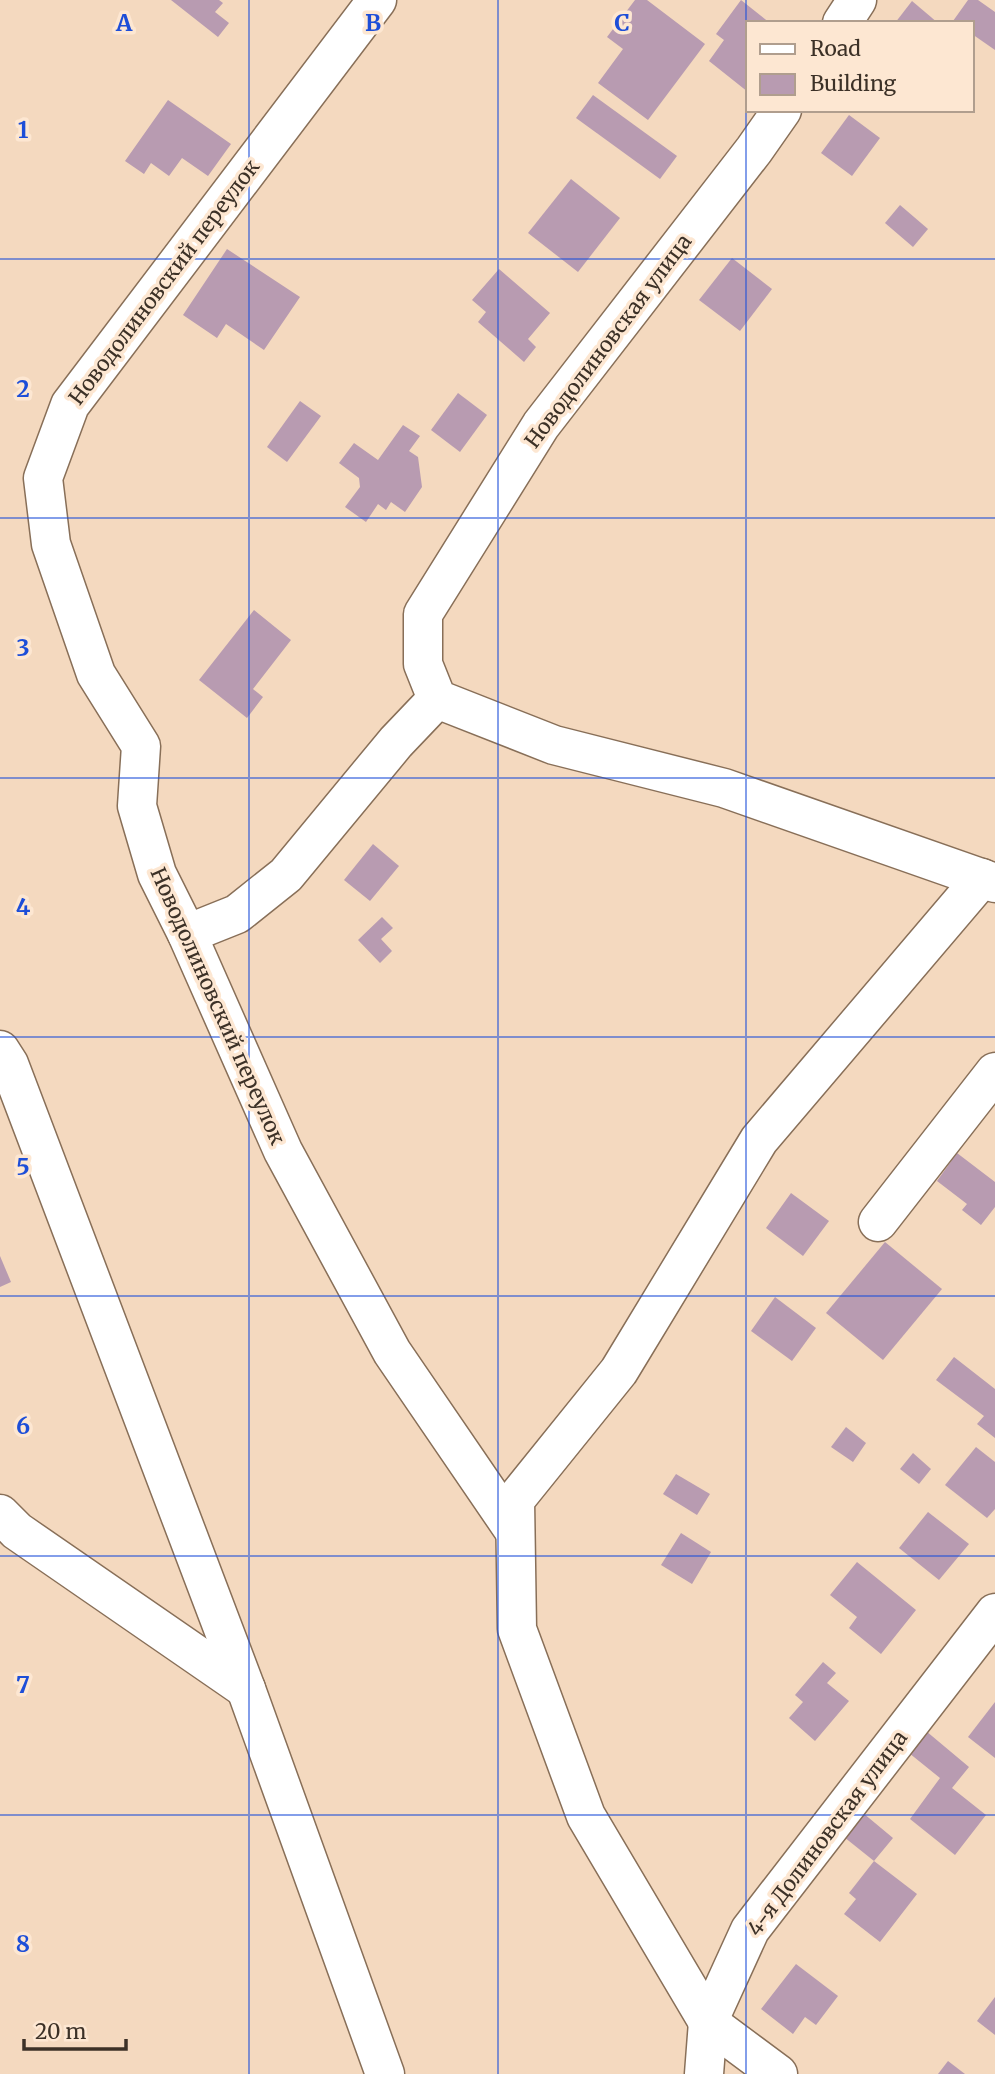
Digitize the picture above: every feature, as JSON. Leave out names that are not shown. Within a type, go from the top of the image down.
[{"type":"street","name":"Новодолиновский переулок","points":[[377,0],[70,405],[43,478],[51,544],[96,674],[142,746],[136,806],[156,874],[187,934],[283,1150],[385,1340],[515,1532]]},
{"type":"street","points":[[843,21],[857,0]]},
{"type":"street","name":"Новодолиновская улица","points":[[437,699],[424,664],[423,614],[541,425],[746,161],[781,112]]},
{"type":"street","points":[[187,934],[237,914],[286,875],[396,742],[437,699],[554,745],[724,788],[988,881],[759,1140],[619,1371],[515,1500],[517,1629],[586,1816],[708,2022],[778,2074]]},
{"type":"street","points":[[0,1050],[14,1077],[246,1689],[385,2074]]},
{"type":"street","points":[[877,1222],[995,1072]]},
{"type":"street","points":[[0,1514],[17,1531],[246,1689]]},
{"type":"street","name":"4-я Долиновская улица","points":[[704,2074],[708,2022],[750,1930],[995,1613]]},
{"type":"building","points":[[171,0],[219,0],[223,3],[215,12],[229,23],[218,37]]},
{"type":"building","points":[[635,0],[647,0],[705,44],[648,120],[598,83],[623,49],[607,37]]},
{"type":"building","points":[[741,0],[767,21],[746,21],[746,90],[709,61],[724,40],[716,34]]},
{"type":"building","points":[[968,0],[978,0],[995,12],[995,50],[974,35],[974,21],[953,21]]},
{"type":"building","points":[[912,1],[936,21],[897,21]]},
{"type":"building","points":[[593,95],[677,156],[660,179],[576,118]]},
{"type":"building","points":[[168,100],[231,144],[208,176],[182,158],[169,176],[151,163],[144,174],[125,161]]},
{"type":"building","points":[[849,115],[880,138],[852,176],[821,153]]},
{"type":"building","points":[[571,179],[620,218],[578,272],[528,233]]},
{"type":"building","points":[[900,205],[928,229],[913,247],[885,223]]},
{"type":"building","points":[[227,249],[300,297],[264,350],[226,324],[217,338],[183,315]]},
{"type":"building","points":[[732,258],[772,289],[740,331],[699,300]]},
{"type":"building","points":[[499,269],[550,313],[528,339],[536,347],[524,362],[478,322],[486,312],[472,300]]},
{"type":"building","points":[[458,393],[487,415],[460,452],[431,430]]},
{"type":"building","points":[[300,401],[321,416],[287,462],[267,447]]},
{"type":"building","points":[[403,425],[420,436],[409,451],[418,457],[422,487],[405,512],[391,502],[386,510],[378,504],[366,522],[345,507],[360,487],[359,478],[339,463],[354,443],[378,460]]},
{"type":"building","points":[[254,610],[291,640],[253,689],[263,697],[247,718],[199,680]]},
{"type":"building","points":[[373,844],[399,866],[370,901],[344,880]]},
{"type":"building","points":[[382,917],[393,928],[381,939],[392,951],[380,963],[358,940]]},
{"type":"building","points":[[957,1153],[995,1182],[995,1207],[981,1225],[962,1210],[967,1204],[937,1181]]},
{"type":"building","points":[[791,1193],[829,1221],[803,1256],[766,1228]]},
{"type":"building","points":[[885,1242],[942,1289],[883,1360],[826,1313]]},
{"type":"building","points":[[0,1256],[11,1282],[0,1287]]},
{"type":"building","points":[[775,1297],[816,1328],[792,1361],[751,1331]]},
{"type":"building","points":[[954,1357],[995,1389],[995,1438],[977,1424],[984,1416],[936,1380]]},
{"type":"building","points":[[846,1427],[866,1443],[853,1462],[831,1447]]},
{"type":"building","points":[[976,1447],[995,1462],[995,1509],[987,1518],[945,1485]]},
{"type":"building","points":[[913,1453],[931,1469],[919,1484],[900,1469]]},
{"type":"building","points":[[676,1474],[710,1494],[697,1515],[663,1494]]},
{"type":"building","points":[[928,1512],[969,1544],[939,1580],[899,1548]]},
{"type":"building","points":[[681,1533],[711,1552],[692,1584],[661,1565]]},
{"type":"building","points":[[857,1562],[916,1610],[881,1654],[849,1628],[857,1617],[830,1595]]},
{"type":"building","points":[[823,1662],[836,1673],[827,1683],[849,1701],[815,1741],[789,1718],[803,1702],[795,1695]]},
{"type":"building","points":[[995,1702],[995,1758],[968,1737]]},
{"type":"building","points":[[926,1731],[969,1767],[952,1788],[986,1815],[955,1855],[910,1819],[940,1778],[909,1753]]},
{"type":"building","points":[[863,1813],[893,1838],[874,1861],[844,1837]]},
{"type":"building","points":[[874,1861],[917,1894],[880,1942],[844,1914],[856,1899],[849,1893]]},
{"type":"building","points":[[796,1964],[838,1996],[816,2025],[805,2017],[793,2034],[761,2009]]},
{"type":"building","points":[[995,1997],[995,2035],[977,2021]]},
{"type":"building","points":[[948,2061],[965,2074],[938,2074]]}]
